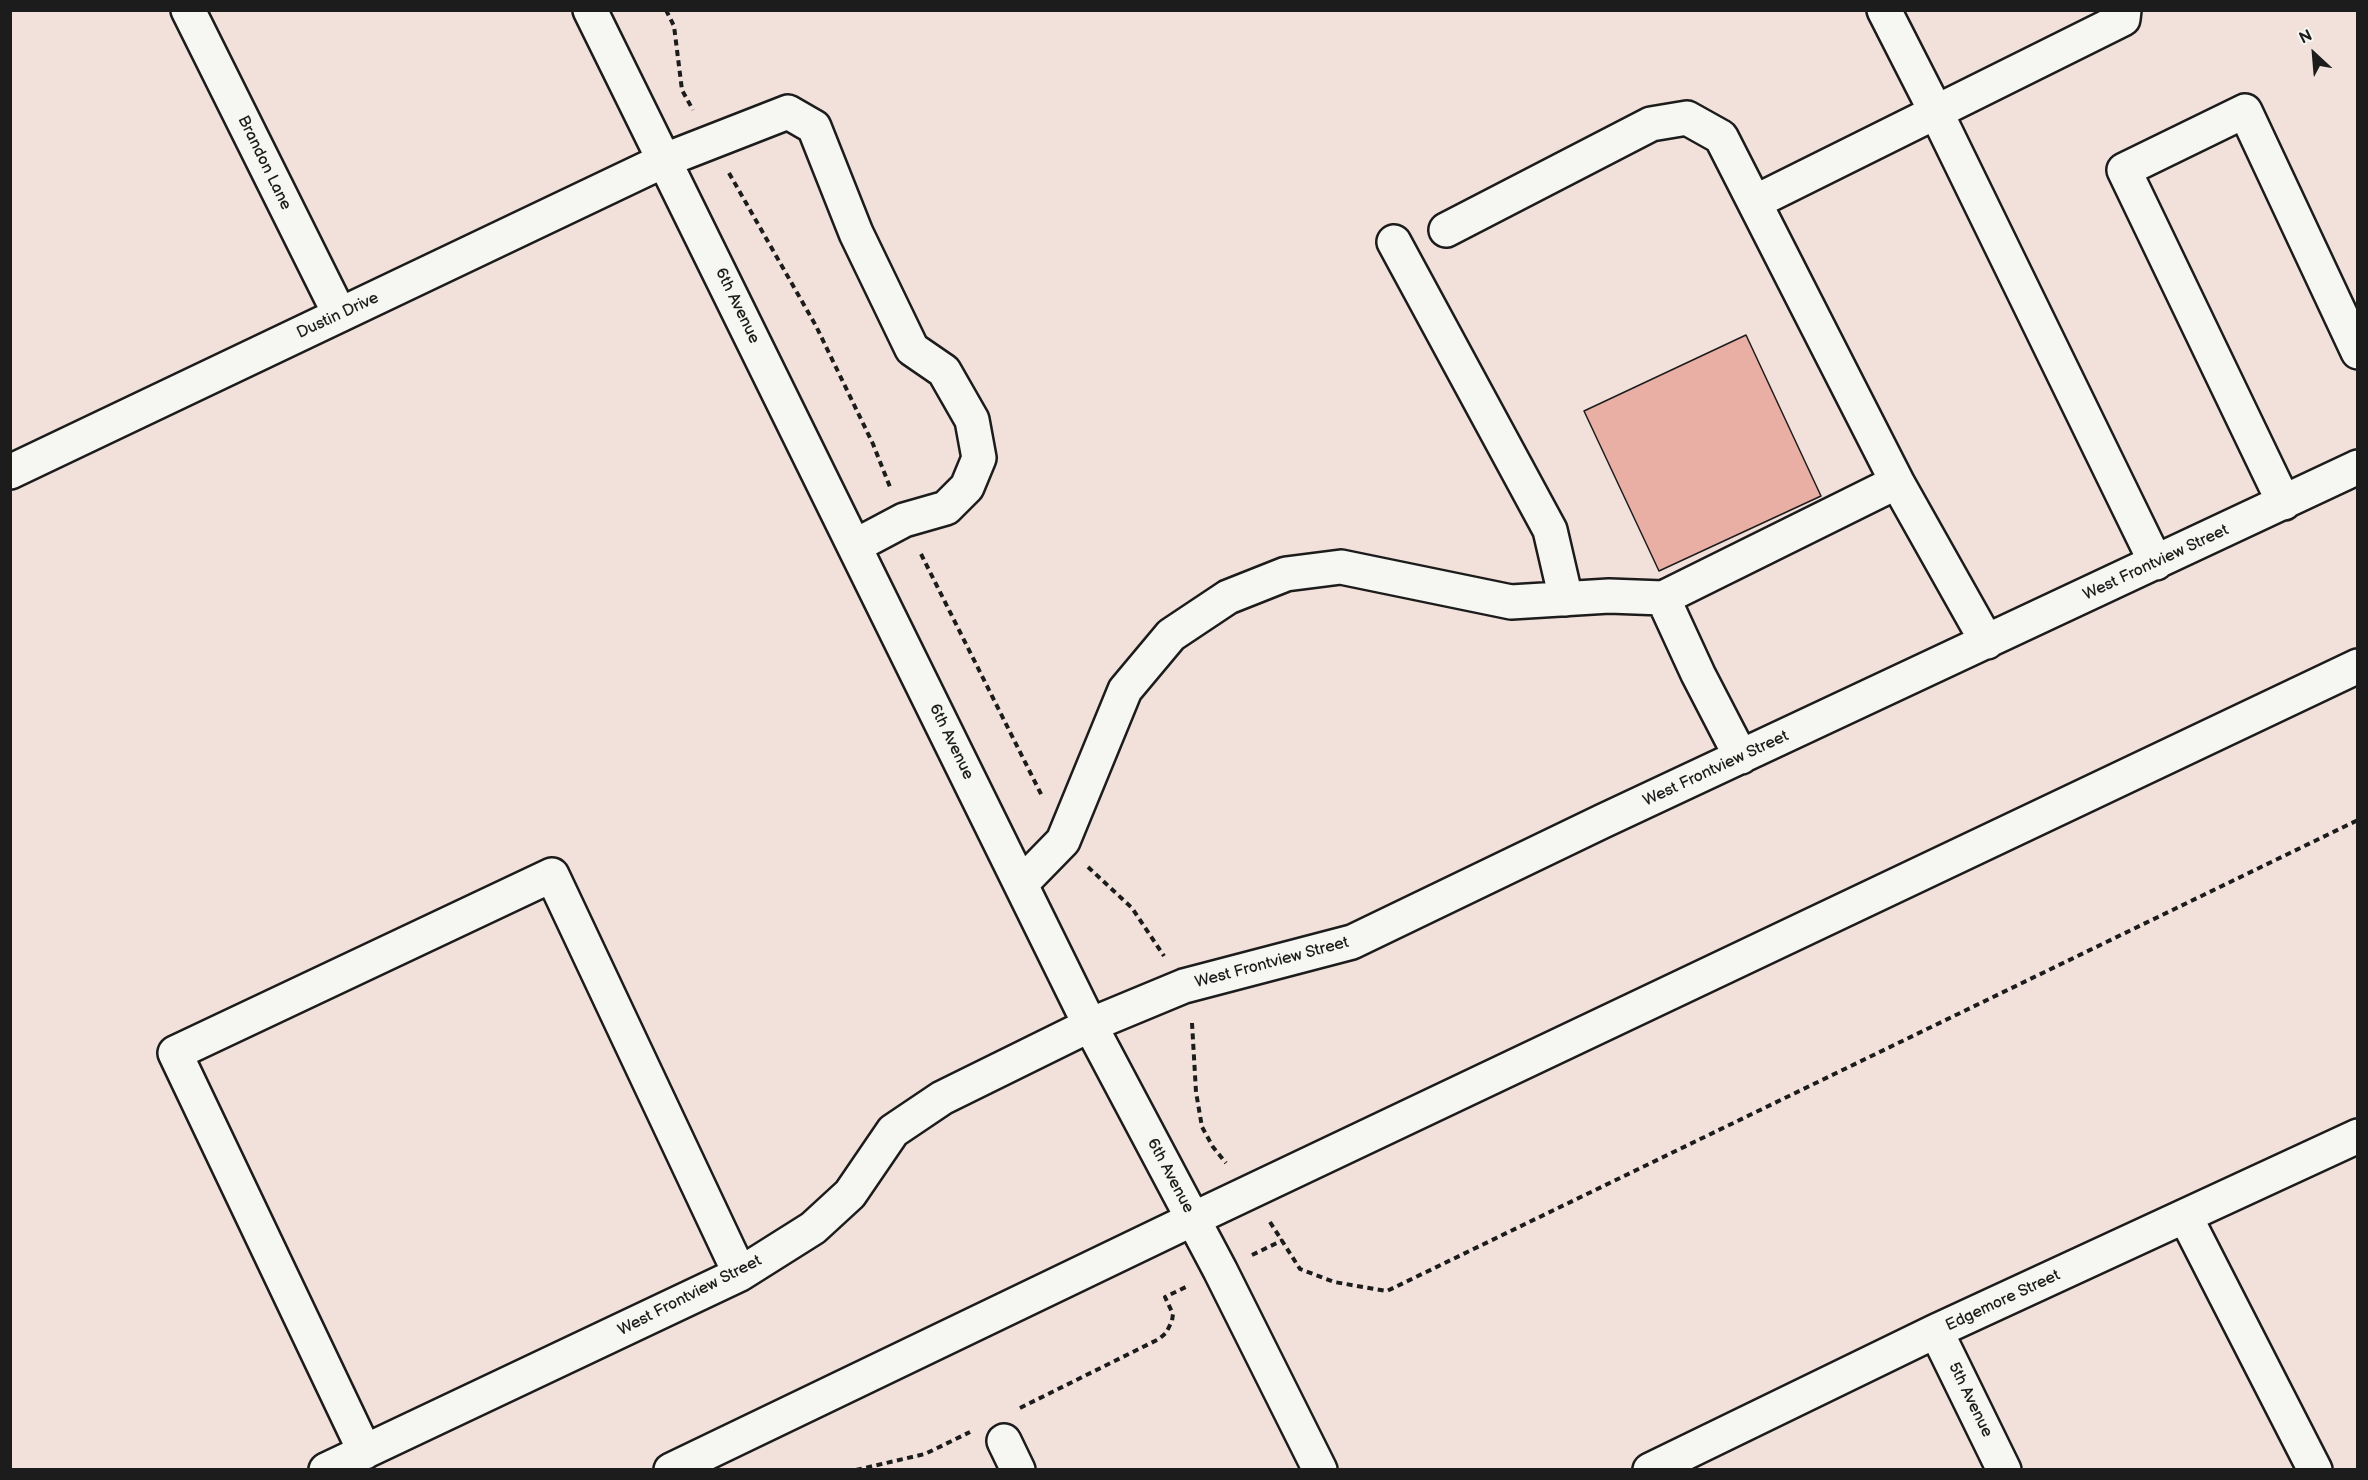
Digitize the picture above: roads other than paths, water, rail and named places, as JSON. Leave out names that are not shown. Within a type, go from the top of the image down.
[{"type":"main road","name":"Brandon Lane","points":[[188,10],[340,315]]},
{"type":"main road","name":"6th Avenue","points":[[590,10],[1090,1024],[1220,1270],[1320,1470]]},
{"type":"main road","points":[[1884,10],[2156,563]]},
{"type":"main road","points":[[1755,202],[2122,19],[2124,10]]},
{"type":"main road","points":[[2284,503],[2124,170],[2245,111],[2358,352]]},
{"type":"main road","name":"Dustin Drive","points":[[10,472],[665,160],[788,112],[814,127],[856,233],[912,349],[944,371],[972,420],[979,458],[967,487],[946,508],[904,520],[855,546]]},
{"type":"main road","points":[[1446,230],[1651,124],[1687,118],[1721,137],[1897,482],[1988,642]]},
{"type":"main road","points":[[1394,242],[1550,530],[1566,599]]},
{"type":"main road","name":"West Frontview Street","points":[[326,1470],[740,1274],[813,1228],[850,1194],[893,1131],[942,1098],[1090,1024],[1185,986],[1352,942],[2358,467]]},
{"type":"main road","points":[[1021,884],[1063,841],[1125,690],[1171,635],[1228,597],[1286,574],[1341,567],[1511,602],[1609,596],[1663,598],[1897,482]]},
{"type":"main road","points":[[1663,598],[1698,674],[1741,757]]},
{"type":"main road","points":[[671,1470],[1193,1219],[2358,666]]},
{"type":"main road","points":[[365,1452],[175,1053],[552,875],[740,1274]]},
{"type":"main road","name":"Edgemore Street","points":[[1650,1470],[1936,1331],[2358,1136]]},
{"type":"main road","points":[[2185,1216],[2315,1470]]},
{"type":"main road","name":"5th Avenue","points":[[1936,1331],[2004,1470]]}]
